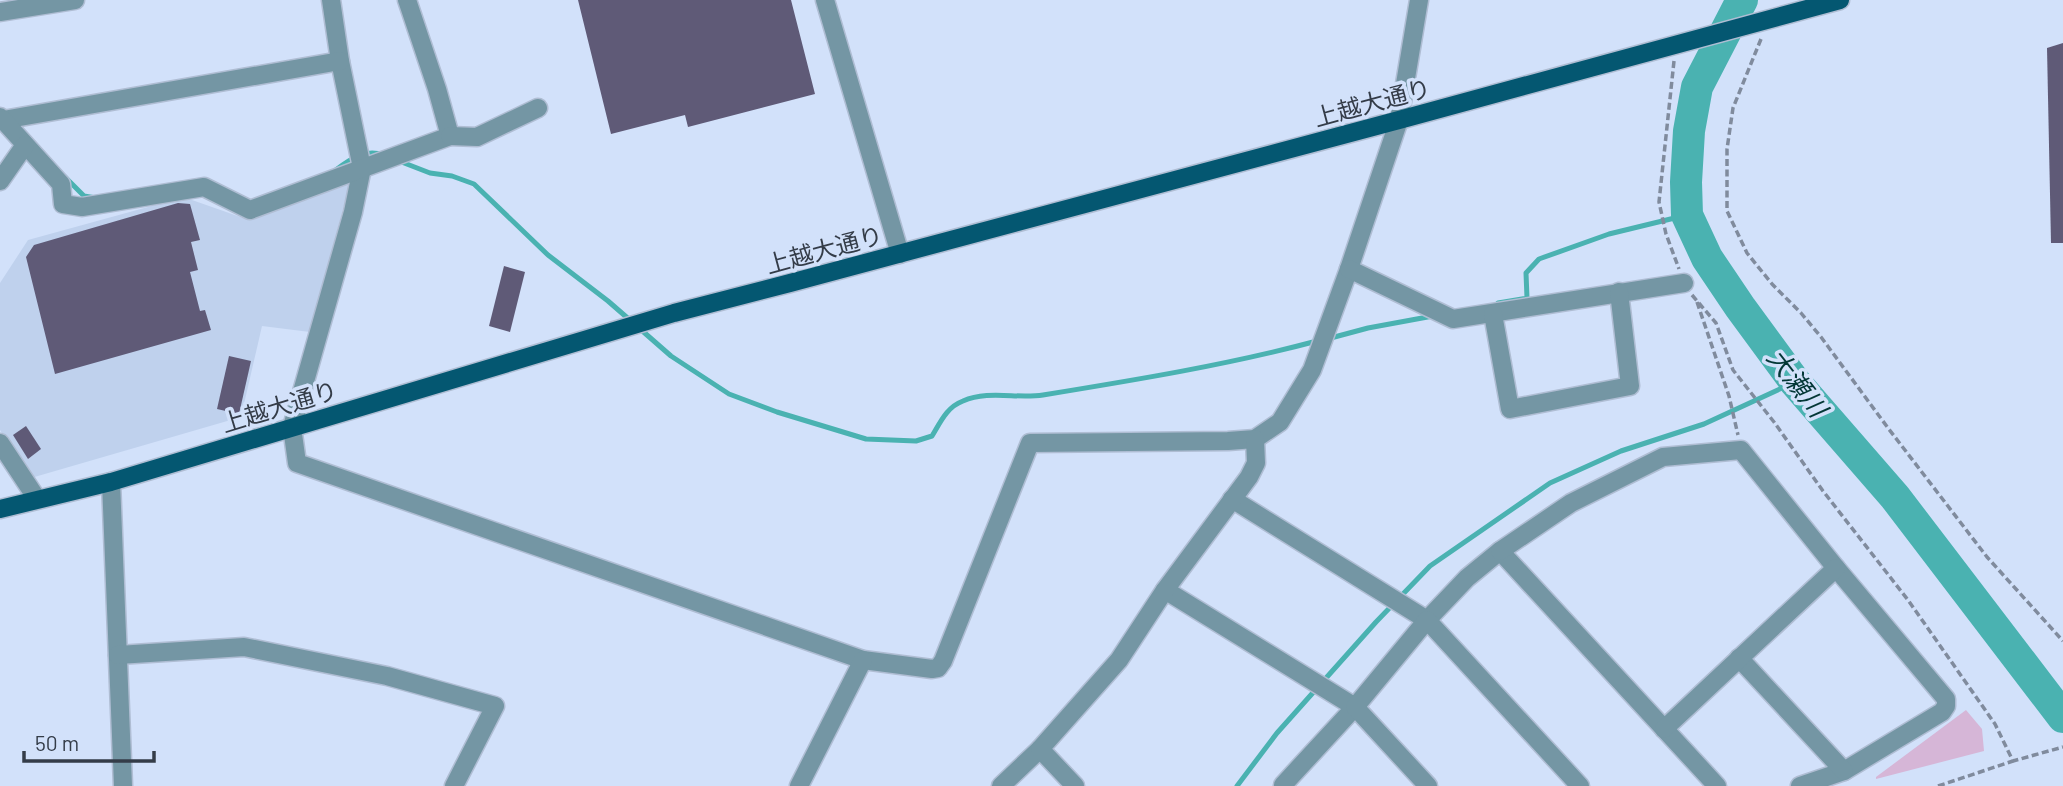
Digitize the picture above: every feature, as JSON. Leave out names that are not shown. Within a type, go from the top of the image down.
[{"type":"main road","name":"上越大通り","points":[[0,509],[111,482],[674,313],[1840,0]]},
{"type":"street","points":[[0,12],[75,0]]},
{"type":"street","points":[[331,0],[340,61],[362,168],[354,212],[292,427],[297,463],[863,660],[932,669],[939,668],[943,661],[1030,443],[1255,439],[1280,422],[1308,377],[1349,269],[1399,120],[1419,0]]},
{"type":"street","points":[[407,0],[450,136]]},
{"type":"street","points":[[825,0],[900,254]]},
{"type":"street","points":[[1,118],[340,61]]},
{"type":"street","points":[[1,118],[61,184],[63,204],[82,207],[204,187],[250,210],[450,136],[477,137],[538,108]]},
{"type":"street","points":[[0,181],[25,145]]},
{"type":"street","points":[[1349,269],[1453,319],[1684,283]]},
{"type":"street","points":[[1493,313],[1510,409],[1630,386],[1619,292]]},
{"type":"street","points":[[1002,786],[1040,749],[1119,660],[1165,590],[1249,477],[1256,463],[1255,439]]},
{"type":"street","points":[[0,443],[37,499]]},
{"type":"street","points":[[1283,786],[1355,707],[1427,620],[1467,579],[1500,551],[1571,503],[1663,457],[1741,450],[1946,699],[1942,712],[1844,771],[1800,786]]},
{"type":"street","points":[[111,482],[122,786]]},
{"type":"street","points":[[1232,499],[1427,620],[1580,786]]},
{"type":"street","points":[[1500,551],[1717,786]]},
{"type":"street","points":[[1664,729],[1836,568]]},
{"type":"street","points":[[1165,590],[1355,707],[1428,786]]},
{"type":"street","points":[[118,655],[244,647],[387,676],[495,706],[454,786]]},
{"type":"street","points":[[1739,658],[1844,771]]},
{"type":"street","points":[[799,786],[863,660]]},
{"type":"street","points":[[1040,749],[1075,786]]},
{"type":"path","points":[[1770,18],[1732,108],[1727,149],[1727,211],[1747,253],[1772,285],[1821,337],[1888,429],[1987,556],[2063,641]]},
{"type":"path","points":[[1670,45],[1659,202],[1666,234],[1684,283],[1716,323],[1733,370],[1908,600],[1995,724],[2013,761]]},
{"type":"path","points":[[1696,300],[1729,396],[1741,450]]},
{"type":"path","points":[[1938,786],[2063,747]]},
{"type":"shaded area","points":[[347,180],[350,183],[310,332],[262,326],[241,417],[31,478],[0,430],[0,283],[28,240],[177,199],[192,200],[249,220]]},
{"type":"shaded area","points":[[1966,710],[1982,729],[1984,751],[1876,779],[1876,777]]},
{"type":"building","points":[[578,0],[791,0],[815,94],[688,127],[685,115],[611,134]]},
{"type":"building","points":[[2063,43],[2063,243],[2051,243],[2047,48]]},
{"type":"building","points":[[178,203],[190,204],[200,240],[191,242],[198,270],[190,272],[200,311],[205,310],[211,330],[55,374],[26,257],[34,245]]},
{"type":"building","points":[[504,266],[525,272],[510,332],[489,326]]},
{"type":"building","points":[[229,356],[251,361],[239,414],[217,409]]},
{"type":"building","points":[[26,426],[41,449],[28,459],[13,435]]},
{"type":"waterway","name":"大瀬川","points":[[1742,0],[1697,87],[1689,131],[1687,215],[1707,258],[1795,382],[1895,497],[2063,717]]},
{"type":"waterway","points":[[333,172],[363,154],[383,155]]},
{"type":"waterway","points":[[399,161],[430,173],[452,176],[474,184],[548,255],[631,321]]},
{"type":"waterway","points":[[65,177],[84,196],[96,198]]},
{"type":"waterway","points":[[1498,303],[1527,298],[1526,273],[1539,259],[1609,234],[1687,215]]},
{"type":"waterway","points":[[1327,339],[1433,316]]},
{"type":"waterway","points":[[639,328],[671,356],[729,394],[777,412],[866,439],[916,441],[932,436],[949,411],[957,404],[973,398],[992,395],[1033,396],[1146,378],[1317,341]]},
{"type":"waterway","points":[[1237,786],[1277,733],[1430,566],[1550,483],[1621,451],[1704,424],[1795,382]]}]
